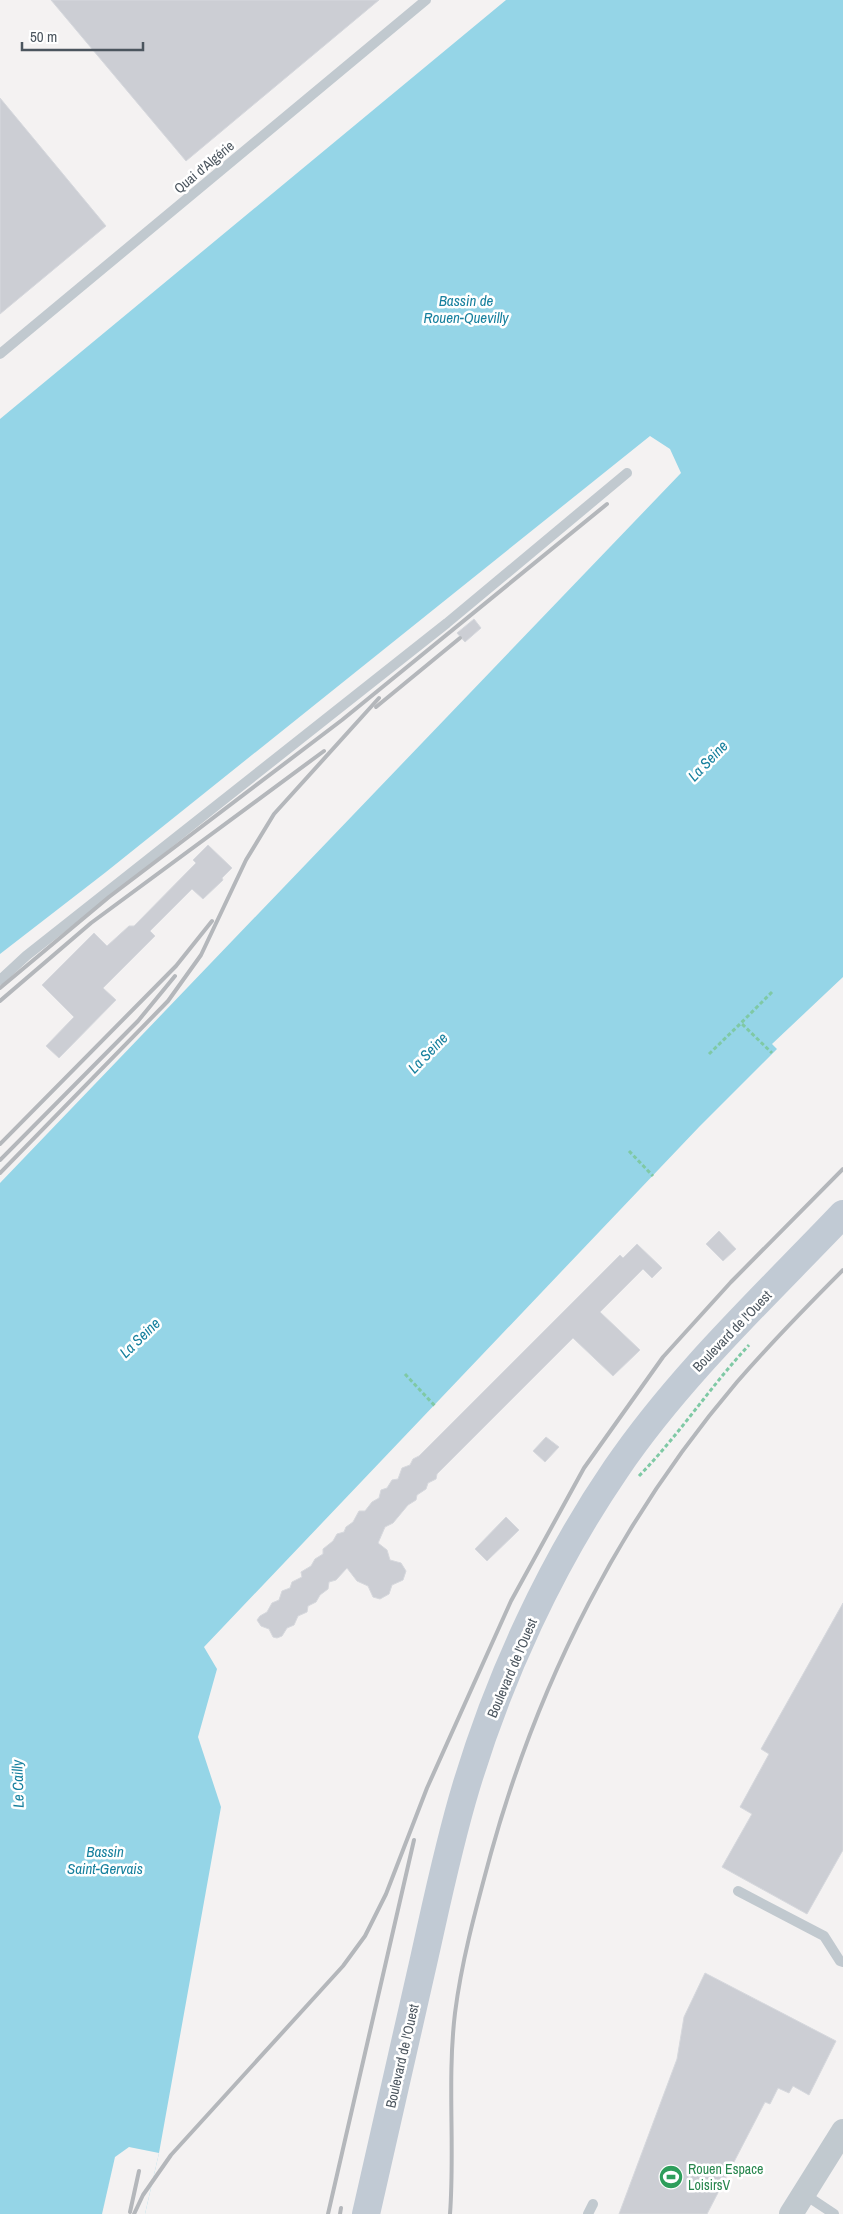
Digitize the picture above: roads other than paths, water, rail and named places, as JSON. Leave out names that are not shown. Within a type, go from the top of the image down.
[{"type":"main road","name":"Boulevard de l'Ouest","points":[[366,2214],[450,1848],[473,1764],[506,1673],[560,1561],[615,1470],[646,1427],[680,1386],[843,1214]]},
{"type":"street","points":[[791,2214],[843,2131]]},
{"type":"lane","name":"Quai d'Algérie","points":[[0,354],[426,0]]},
{"type":"lane","points":[[0,980],[26,956],[447,623],[627,473]]},
{"type":"lane","points":[[738,1891],[824,1936],[840,1961],[843,1962]]},
{"type":"lane","points":[[803,2194],[834,2214]]},
{"type":"lane","points":[[588,2214],[593,2204]]},
{"type":"water","points":[[506,0],[843,0],[843,977],[772,1044],[777,1049],[699,1127],[204,1647],[217,1669],[198,1737],[221,1807],[159,2153],[145,2214],[0,2214],[0,1183],[681,473],[670,449],[650,436],[106,872],[0,954],[0,419]]},
{"type":"railway","points":[[0,988],[109,897],[342,720],[607,504]]},
{"type":"railway","points":[[376,707],[460,638]]},
{"type":"railway","points":[[0,1173],[168,1001],[201,955],[246,860],[274,814],[379,698]]},
{"type":"railway","points":[[0,1001],[91,923],[324,751]]},
{"type":"railway","points":[[0,1144],[176,966],[212,921]]},
{"type":"railway","points":[[0,1160],[138,1021],[175,976]]},
{"type":"railway","points":[[134,2214],[143,2195],[171,2155],[343,1966],[365,1936],[386,1894],[427,1788],[511,1601],[584,1468],[663,1357],[731,1282],[843,1169]]},
{"type":"railway","points":[[450,2214],[452,2164],[451,2088],[453,2038],[458,1992],[470,1932],[491,1853],[533,1726],[559,1664],[588,1604],[621,1545],[656,1489],[695,1434],[737,1382],[843,1270]]},
{"type":"railway","points":[[328,2214],[414,1840]]},
{"type":"railway","points":[[130,2212],[139,2171]]},
{"type":"railway","points":[[340,2214],[341,2208]]},
{"type":"place","name":"Rouen Espace LoisirsV","points":[[671,2177]]},
{"type":"water label","name":"Bassin de Rouen-Quevilly","points":[[466,310]]},
{"type":"water label","name":"La Seine","points":[[708,761]]},
{"type":"water label","name":"La Seine","points":[[428,1053]]},
{"type":"water label","name":"La Seine","points":[[140,1338]]},
{"type":"water label","name":"Le Cailly","points":[[18,1784]]},
{"type":"water label","name":"Bassin Saint-Gervais","points":[[105,1860]]}]
